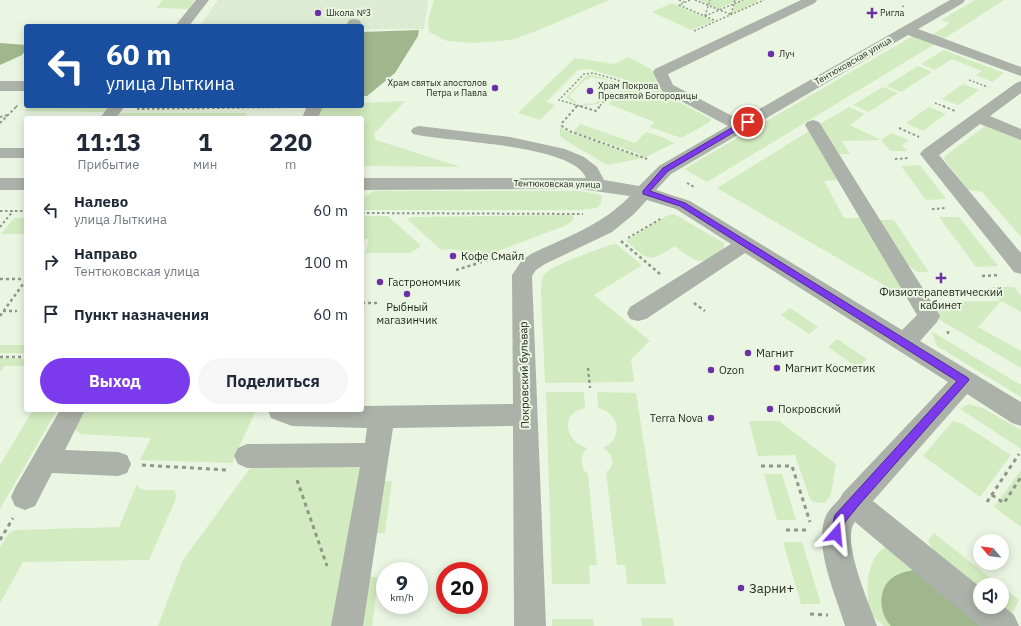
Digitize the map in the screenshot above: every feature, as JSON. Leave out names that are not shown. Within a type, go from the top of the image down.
[{"type":"street","points":[[184,24],[202,0]]},
{"type":"street","points":[[740,126],[667,88],[660,72],[811,0]]},
{"type":"street","name":"Тентюковская улица","points":[[364,184],[580,183],[645,192],[665,170],[959,0]]},
{"type":"street","points":[[908,30],[1021,72]]},
{"type":"street","points":[[0,86],[24,86]]},
{"type":"street","points":[[1021,86],[929,154],[1021,267]]},
{"type":"street","points":[[978,117],[1021,135]]},
{"type":"street","points":[[813,124],[929,316],[904,343]]},
{"type":"street","points":[[419,130],[524,144],[563,154],[577,161],[591,171],[597,185]]},
{"type":"street","points":[[0,153],[24,153]]},
{"type":"street","points":[[0,184],[24,184]]},
{"type":"street","points":[[645,192],[683,205],[1021,416]]},
{"type":"street","name":"Покровский бульвар","points":[[530,626],[522,275],[529,265],[538,259],[605,227],[627,210],[645,192]]},
{"type":"street","points":[[638,313],[745,244]]},
{"type":"street","points":[[861,626],[836,553],[836,534],[839,519],[964,380]]},
{"type":"street","points":[[25,497],[72,412]]},
{"type":"street","points":[[285,412],[292,415],[382,417],[525,415]]},
{"type":"street","points":[[347,626],[382,417]]},
{"type":"street","points":[[238,463],[289,455],[376,455]]},
{"type":"street","points":[[45,461],[118,464]]},
{"type":"street","points":[[854,502],[973,601]]},
{"type":"street","points":[[988,614],[1003,626]]},
{"type":"path","points":[[679,0],[684,2]]},
{"type":"path","points":[[690,0],[679,5],[716,22]]},
{"type":"path","points":[[695,0],[731,15]]},
{"type":"path","points":[[705,17],[710,0]]},
{"type":"path","points":[[731,15],[735,0]]},
{"type":"path","points":[[705,17],[743,0]]},
{"type":"path","points":[[694,31],[764,0]]},
{"type":"path","points":[[593,73],[620,81],[596,111],[578,105],[559,100],[584,74],[593,73]]},
{"type":"path","points":[[970,80],[989,87]]},
{"type":"path","points":[[0,123],[22,101]]},
{"type":"path","points":[[935,103],[955,111]]},
{"type":"path","points":[[578,105],[562,123],[562,126],[569,131],[648,159]]},
{"type":"path","points":[[113,111],[313,110]]},
{"type":"path","points":[[0,117],[8,115]]},
{"type":"path","points":[[899,128],[919,137]]},
{"type":"path","points":[[0,211],[24,211]]},
{"type":"path","points":[[0,227],[13,211]]},
{"type":"path","points":[[622,242],[664,216]]},
{"type":"path","points":[[982,276],[1004,275]]},
{"type":"path","points":[[0,279],[24,280]]},
{"type":"path","points":[[0,316],[24,283]]},
{"type":"path","points":[[364,303],[378,303]]},
{"type":"path","points":[[3,312],[17,311]]},
{"type":"path","points":[[0,357],[24,357]]},
{"type":"path","points":[[588,368],[590,388]]},
{"type":"path","points":[[987,502],[1019,454]]},
{"type":"path","points":[[289,455],[328,569]]},
{"type":"path","points":[[118,464],[238,463]]},
{"type":"path","points":[[761,466],[792,466]]},
{"type":"path","points":[[992,495],[1004,503],[1021,477]]},
{"type":"path","points":[[786,530],[812,530]]},
{"type":"path","points":[[810,614],[831,615]]},
{"type":"shaded area","name":"Школа №3","points":[[218,0],[428,0],[424,29],[364,29],[364,24],[201,24]]},
{"type":"green space","points":[[163,0],[195,0],[188,9],[156,8]]},
{"type":"green space","points":[[434,0],[609,0],[534,32],[511,40],[475,43],[447,41],[429,32],[428,20]]},
{"type":"green space","points":[[698,0],[738,0],[718,9]]},
{"type":"green space","points":[[744,0],[757,0],[757,2],[732,14],[734,4]]},
{"type":"green space","points":[[975,0],[1004,0],[942,40],[931,36],[950,23],[941,20]]},
{"type":"green space","points":[[672,3],[713,21],[691,30],[652,12]]},
{"type":"green space","points":[[419,30],[418,36],[395,73],[367,96],[364,96],[364,32]]},
{"type":"green space","points":[[913,36],[935,44],[707,182],[684,169],[749,131]]},
{"type":"green space","points":[[0,43],[24,45],[24,52],[22,55],[0,65]]},
{"type":"green space","points":[[944,50],[1004,73],[992,82],[976,75],[982,71],[952,59],[935,70],[921,64]]},
{"type":"green space","points":[[629,57],[652,70],[662,93],[711,119],[710,122],[681,138],[650,127],[654,122],[609,104],[626,83],[624,79],[588,69],[578,70],[546,102],[555,105],[540,120],[518,113],[575,58],[614,64]]},
{"type":"green space","points":[[918,66],[932,72],[901,92],[886,86]]},
{"type":"green space","points":[[587,75],[593,75],[616,82],[598,104],[582,106],[584,104],[596,103],[611,86],[609,85],[611,81],[591,77],[585,80],[569,96],[576,102],[574,103],[566,97]]},
{"type":"green space","points":[[963,84],[979,90],[958,105],[942,99]]},
{"type":"green space","points":[[883,87],[898,93],[869,112],[853,105]]},
{"type":"green space","points":[[405,101],[374,134],[376,140],[461,167],[364,166],[364,116],[315,116],[319,108],[364,108],[364,103]]},
{"type":"green space","points":[[849,107],[865,114],[850,125],[881,140],[842,141],[850,154],[835,154],[818,125]]},
{"type":"green space","points":[[929,107],[946,114],[923,131],[906,123]]},
{"type":"green space","points":[[27,108],[109,108],[106,112],[24,111]]},
{"type":"green space","points":[[119,113],[247,113],[245,116],[117,116]]},
{"type":"green space","points":[[580,124],[635,143],[646,132],[665,138],[674,143],[644,158],[607,165],[560,136],[560,127],[568,132],[639,156],[640,154],[573,132]]},
{"type":"green space","points":[[985,126],[1021,139],[1021,237],[982,192],[968,190],[944,159],[945,156]]},
{"type":"green space","points":[[811,130],[841,180],[824,181],[844,218],[864,218],[915,303],[717,188]]},
{"type":"green space","points":[[892,133],[909,140],[902,145],[907,151],[890,151],[881,140]]},
{"type":"green space","points":[[920,165],[946,199],[926,200],[901,166]]},
{"type":"green space","points":[[374,191],[580,191],[602,195],[601,203],[597,208],[581,210],[364,210],[364,198]]},
{"type":"green space","points":[[674,214],[724,243],[724,249],[704,261],[694,260],[675,246],[659,255],[649,257],[640,253],[626,241],[668,215]]},
{"type":"green space","points":[[572,215],[574,219],[567,225],[470,260],[463,257],[459,250],[441,250],[407,219],[412,217]]},
{"type":"green space","points":[[364,216],[388,216],[420,245],[420,247],[410,253],[366,253],[369,239],[364,239]]},
{"type":"green space","points":[[939,217],[959,217],[998,266],[976,267]]},
{"type":"green space","points":[[14,218],[24,218],[24,234],[1,234]]},
{"type":"green space","points":[[879,220],[894,220],[929,272],[917,272],[903,260]]},
{"type":"green space","points":[[616,244],[642,265],[594,295],[650,341],[631,359],[634,382],[545,383],[541,293],[544,275],[555,267],[584,254]]},
{"type":"green space","points":[[991,287],[1014,287],[1021,296],[1021,312],[1001,301],[978,327],[1021,351],[1021,368],[935,317],[930,302],[1000,301]]},
{"type":"green space","points":[[790,308],[818,327],[809,334],[781,315]]},
{"type":"green space","points":[[931,331],[1021,385],[1021,397],[937,346]]},
{"type":"green space","points":[[837,339],[867,359],[858,368],[828,347]]},
{"type":"green space","points":[[0,345],[24,345],[24,353],[0,353]]},
{"type":"green space","points":[[0,358],[24,359],[24,366],[4,366],[0,372]]},
{"type":"green space","points":[[546,392],[584,392],[585,408],[572,415],[568,426],[569,433],[573,439],[587,448],[583,454],[582,465],[588,474],[597,565],[589,565],[590,584],[552,584]]},
{"type":"green space","points":[[597,392],[636,393],[666,584],[627,584],[625,565],[617,565],[606,472],[611,466],[612,459],[609,453],[603,448],[610,444],[614,438],[617,426],[611,415],[598,408]]},
{"type":"green space","points":[[968,404],[983,408],[1021,430],[1021,449],[960,409]]},
{"type":"green space","points":[[32,412],[56,412],[0,509],[0,465]]},
{"type":"green space","points":[[82,412],[255,412],[232,463],[140,460],[151,438],[82,434],[74,430],[80,414]]},
{"type":"green space","points":[[749,421],[779,421],[836,464],[831,494],[825,503],[813,502],[810,499],[795,455],[758,456]]},
{"type":"green space","points":[[953,421],[961,423],[1011,455],[980,497],[923,456]]},
{"type":"green space","points":[[361,461],[366,471],[336,626],[158,626],[183,560],[254,463]]},
{"type":"green space","points":[[1021,470],[1021,527],[994,507]]},
{"type":"green space","points":[[764,474],[782,474],[796,520],[777,520]]},
{"type":"green space","points":[[379,481],[392,481],[385,533],[370,534]]},
{"type":"green space","points":[[137,484],[139,488],[143,490],[174,490],[177,496],[149,560],[23,562],[0,603],[0,547],[9,533],[15,530],[119,527]]},
{"type":"green space","points":[[934,533],[973,564],[973,570],[980,570],[990,578],[973,578],[973,582],[933,550],[928,541]]},
{"type":"green space","points":[[783,542],[802,542],[821,604],[801,604]]},
{"type":"green space","points":[[891,544],[973,606],[973,614],[983,614],[999,626],[884,626],[869,610],[868,582],[874,559],[884,548]]},
{"type":"green space","points":[[915,570],[973,612],[973,614],[976,614],[992,626],[891,626],[884,615],[881,602],[882,595],[887,583],[892,578],[903,572]]},
{"type":"green space","points":[[365,577],[376,577],[376,593],[372,626],[356,626]]},
{"type":"green space","points":[[1009,592],[1019,600],[1012,614],[1009,612]]},
{"type":"green space","points":[[641,618],[673,618],[674,626],[642,626]]},
{"type":"green space","points":[[552,619],[593,619],[594,626],[552,626]]},
{"type":"place","name":"Школа №3","points":[[318,13]]},
{"type":"place","name":"Ригла","points":[[872,13]]},
{"type":"place","name":"Луч","points":[[771,54]]},
{"type":"place","name":"Храм святых апостолов Петра и Павла","points":[[495,88]]},
{"type":"place","name":"Храм Покрова Пресвятой Богородицы","points":[[590,91]]},
{"type":"place","name":"Кофе Смайл","points":[[453,256]]},
{"type":"place","name":"Физиотерапевтический кабинет","points":[[941,278]]},
{"type":"place","name":"Гастрономчик","points":[[380,282]]},
{"type":"place","name":"Рыбный магазинчик","points":[[407,294]]},
{"type":"place","name":"Магнит","points":[[748,353]]},
{"type":"place","name":"Магнит Косметик","points":[[777,368]]},
{"type":"place","name":"Ozon","points":[[711,370]]},
{"type":"place","name":"Покровский","points":[[770,409]]},
{"type":"place","name":"Terra Nova","points":[[711,418]]},
{"type":"place","name":"Зарни+","points":[[741,588]]},
{"type":"route","points":[[748,122],[665,170],[645,192],[683,205],[964,380],[839,519],[836,534]]}]
